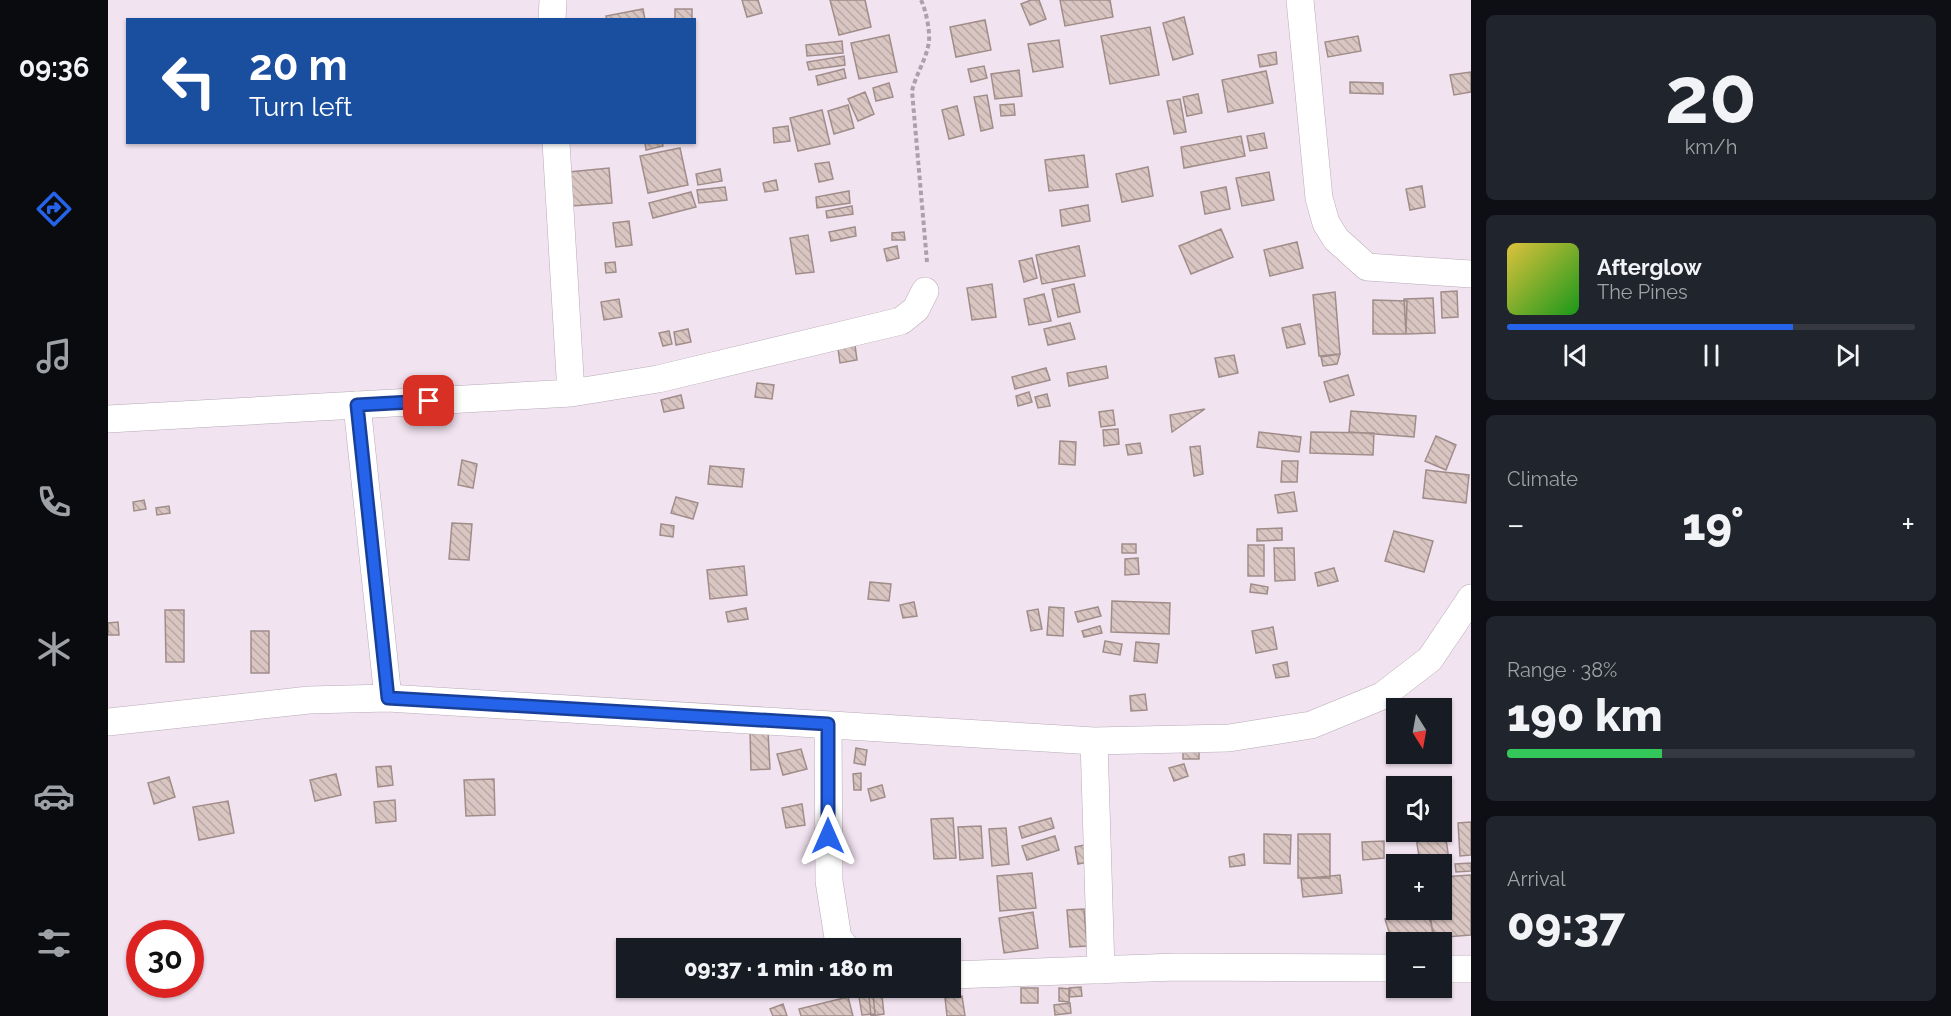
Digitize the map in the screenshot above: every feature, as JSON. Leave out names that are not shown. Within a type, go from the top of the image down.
[{"type":"street","points":[[552,18],[553,0]]},
{"type":"street","points":[[1300,0],[1319,198],[1326,223],[1336,239],[1367,267],[1471,274]]},
{"type":"street","points":[[556,144],[571,393]]},
{"type":"street","points":[[108,419],[571,393],[668,376],[901,321],[916,309],[925,291]]},
{"type":"street","points":[[357,405],[388,698]]},
{"type":"street","points":[[108,722],[309,700],[388,698],[1094,741],[1229,738],[1311,725],[1382,696],[1430,659],[1471,598]]},
{"type":"street","points":[[828,724],[829,881],[838,938]]},
{"type":"street","points":[[1094,741],[1101,970]]},
{"type":"street","points":[[961,975],[1177,967],[1386,968]]},
{"type":"street","points":[[1452,969],[1471,969]]},
{"type":"path","points":[[921,0],[925,9],[929,41],[912,91],[928,272],[925,291]]},
{"type":"building","points":[[742,0],[758,0],[762,13],[747,17]]},
{"type":"building","points":[[830,0],[865,0],[871,27],[839,35]]},
{"type":"building","points":[[1039,0],[1046,19],[1030,25],[1021,4]]},
{"type":"building","points":[[1060,0],[1110,0],[1113,17],[1065,26]]},
{"type":"building","points":[[643,9],[645,18],[606,18],[606,16]]},
{"type":"building","points":[[675,9],[692,9],[692,18],[675,18]]},
{"type":"building","points":[[1184,17],[1193,54],[1173,60],[1163,23]]},
{"type":"building","points":[[985,20],[991,50],[956,57],[950,27]]},
{"type":"building","points":[[1150,27],[1159,75],[1110,84],[1101,36]]},
{"type":"building","points":[[889,35],[897,72],[859,79],[851,43]]},
{"type":"building","points":[[1358,36],[1361,51],[1328,57],[1325,42]]},
{"type":"building","points":[[1059,40],[1063,67],[1033,72],[1028,44]]},
{"type":"building","points":[[842,41],[843,53],[807,56],[806,45]]},
{"type":"building","points":[[1276,52],[1277,64],[1260,67],[1258,55]]},
{"type":"building","points":[[844,56],[845,65],[809,70],[807,62]]},
{"type":"building","points":[[984,66],[987,78],[971,82],[968,69]]},
{"type":"building","points":[[844,69],[846,78],[818,85],[816,76]]},
{"type":"building","points":[[1019,70],[1022,96],[995,99],[991,74]]},
{"type":"building","points":[[1266,71],[1273,103],[1228,112],[1222,80]]},
{"type":"building","points":[[1471,72],[1471,92],[1454,95],[1450,75]]},
{"type":"building","points":[[1350,82],[1383,83],[1383,94],[1350,93]]},
{"type":"building","points":[[889,83],[893,97],[876,101],[873,88]]},
{"type":"building","points":[[865,92],[874,114],[858,121],[848,99]]},
{"type":"building","points":[[1198,94],[1202,113],[1187,116],[1183,97]]},
{"type":"building","points":[[987,95],[993,128],[981,131],[974,97]]},
{"type":"building","points":[[1180,99],[1186,132],[1174,134],[1167,101]]},
{"type":"building","points":[[1014,104],[1015,115],[1001,116],[1000,105]]},
{"type":"building","points":[[848,105],[854,128],[834,134],[828,111]]},
{"type":"building","points":[[957,106],[964,135],[949,139],[942,110]]},
{"type":"building","points":[[822,110],[830,144],[798,151],[790,118]]},
{"type":"building","points":[[788,126],[790,141],[774,143],[773,128]]},
{"type":"building","points":[[1264,133],[1267,148],[1250,151],[1247,136]]},
{"type":"building","points":[[1241,136],[1245,156],[1184,168],[1181,147]]},
{"type":"building","points":[[645,144],[662,144],[663,146],[646,150]]},
{"type":"building","points":[[680,148],[688,185],[648,193],[640,156]]},
{"type":"building","points":[[1084,155],[1088,187],[1049,191],[1045,160]]},
{"type":"building","points":[[829,162],[833,179],[819,182],[815,164]]},
{"type":"building","points":[[1148,167],[1153,196],[1122,202],[1116,174]]},
{"type":"building","points":[[609,168],[612,203],[572,206],[569,172]]},
{"type":"building","points":[[720,169],[722,181],[698,185],[696,174]]},
{"type":"building","points":[[1269,172],[1274,200],[1242,206],[1236,178]]},
{"type":"building","points":[[776,180],[778,190],[765,192],[763,183]]},
{"type":"building","points":[[1422,186],[1425,207],[1410,210],[1406,189]]},
{"type":"building","points":[[725,187],[727,200],[699,203],[697,190]]},
{"type":"building","points":[[1226,187],[1230,209],[1205,214],[1201,192]]},
{"type":"building","points":[[849,191],[850,203],[817,208],[816,197]]},
{"type":"building","points":[[691,192],[696,207],[653,218],[649,203]]},
{"type":"building","points":[[1088,205],[1090,221],[1062,226],[1060,210]]},
{"type":"building","points":[[852,206],[853,214],[827,218],[826,211]]},
{"type":"building","points":[[629,221],[632,245],[616,247],[613,223]]},
{"type":"building","points":[[855,227],[856,236],[831,241],[829,232]]},
{"type":"building","points":[[1221,229],[1233,257],[1191,274],[1179,246]]},
{"type":"building","points":[[904,232],[905,240],[892,240],[892,233]]},
{"type":"building","points":[[808,235],[814,272],[796,274],[790,238]]},
{"type":"building","points":[[1297,242],[1303,268],[1270,276],[1264,250]]},
{"type":"building","points":[[897,246],[899,258],[887,261],[884,249]]},
{"type":"building","points":[[1079,246],[1085,276],[1042,284],[1036,255]]},
{"type":"building","points":[[1032,258],[1037,278],[1024,282],[1019,261]]},
{"type":"building","points":[[615,262],[616,272],[606,273],[605,263]]},
{"type":"building","points":[[992,284],[996,317],[972,320],[967,288]]},
{"type":"building","points":[[1074,284],[1080,312],[1058,317],[1052,289]]},
{"type":"building","points":[[1457,291],[1458,317],[1442,318],[1441,292]]},
{"type":"building","points":[[1335,292],[1340,354],[1319,356],[1313,295]]},
{"type":"building","points":[[1044,294],[1051,321],[1029,325],[1024,299]]},
{"type":"building","points":[[1433,298],[1435,333],[1406,334],[1404,299]]},
{"type":"building","points":[[619,299],[622,317],[604,320],[601,302]]},
{"type":"building","points":[[1373,300],[1407,301],[1406,334],[1373,334]]},
{"type":"building","points":[[1070,323],[1075,339],[1048,345],[1044,329]]},
{"type":"building","points":[[1300,324],[1305,344],[1287,348],[1282,328]]},
{"type":"building","points":[[688,329],[691,342],[676,345],[674,332]]},
{"type":"building","points":[[669,331],[672,344],[663,346],[659,333]]},
{"type":"building","points":[[854,338],[857,360],[840,363],[837,341]]},
{"type":"building","points":[[1340,354],[1337,364],[1323,366],[1321,357]]},
{"type":"building","points":[[1234,355],[1238,373],[1219,377],[1215,358]]},
{"type":"building","points":[[1106,366],[1108,378],[1069,386],[1067,373]]},
{"type":"building","points":[[1046,368],[1050,380],[1015,389],[1012,377]]},
{"type":"building","points":[[1348,375],[1354,395],[1330,402],[1324,382]]},
{"type":"building","points":[[757,383],[774,385],[772,399],[755,397]]},
{"type":"building","points":[[1029,392],[1032,402],[1018,406],[1016,396]]},
{"type":"building","points":[[1047,394],[1050,406],[1038,408],[1035,397]]},
{"type":"building","points":[[681,395],[684,408],[664,412],[661,400]]},
{"type":"building","points":[[1205,409],[1172,432],[1170,415]]},
{"type":"building","points":[[1113,410],[1115,425],[1101,427],[1099,412]]},
{"type":"building","points":[[1351,411],[1416,416],[1414,437],[1349,432]]},
{"type":"building","points":[[1118,429],[1119,444],[1104,446],[1103,430]]},
{"type":"building","points":[[1259,432],[1301,437],[1299,452],[1257,447]]},
{"type":"building","points":[[1311,432],[1374,433],[1373,455],[1310,453]]},
{"type":"building","points":[[1436,436],[1456,445],[1446,470],[1425,461]]},
{"type":"building","points":[[1060,441],[1076,442],[1075,465],[1059,464]]},
{"type":"building","points":[[1140,443],[1142,453],[1128,455],[1126,445]]},
{"type":"building","points":[[1200,446],[1203,474],[1194,476],[1190,447]]},
{"type":"building","points":[[462,460],[477,464],[473,488],[458,485]]},
{"type":"building","points":[[1282,461],[1298,461],[1297,482],[1281,482]]},
{"type":"building","points":[[710,466],[744,469],[742,487],[708,484]]},
{"type":"building","points":[[1426,470],[1469,475],[1466,503],[1423,498]]},
{"type":"building","points":[[1294,492],[1297,511],[1278,513],[1275,495]]},
{"type":"building","points":[[676,497],[698,503],[693,519],[671,513]]},
{"type":"building","points":[[144,500],[146,509],[134,511],[133,502]]},
{"type":"building","points":[[169,506],[170,513],[157,515],[156,508]]},
{"type":"building","points":[[452,523],[472,524],[469,560],[449,559]]},
{"type":"building","points":[[661,524],[674,526],[673,537],[660,535]]},
{"type":"building","points":[[1282,528],[1282,540],[1257,541],[1257,529]]},
{"type":"building","points":[[1394,531],[1433,541],[1424,572],[1385,561]]},
{"type":"building","points":[[1122,544],[1136,544],[1136,553],[1122,553]]},
{"type":"building","points":[[1248,545],[1264,545],[1264,576],[1248,576]]},
{"type":"building","points":[[1274,548],[1294,548],[1295,580],[1275,581]]},
{"type":"building","points":[[1138,558],[1139,574],[1125,575],[1125,559]]},
{"type":"building","points":[[744,566],[747,595],[710,599],[707,570]]},
{"type":"building","points":[[1334,568],[1338,581],[1318,586],[1315,573]]},
{"type":"building","points":[[870,582],[891,584],[889,601],[868,599]]},
{"type":"building","points":[[1251,584],[1268,587],[1267,594],[1250,592]]},
{"type":"building","points":[[1112,601],[1170,603],[1169,634],[1111,632]]},
{"type":"building","points":[[914,602],[917,616],[903,618],[900,605]]},
{"type":"building","points":[[1049,607],[1064,608],[1063,636],[1047,635]]},
{"type":"building","points":[[1098,607],[1101,616],[1078,622],[1075,612]]},
{"type":"building","points":[[746,608],[748,619],[728,622],[726,612]]},
{"type":"building","points":[[1038,609],[1042,629],[1031,631],[1027,611]]},
{"type":"building","points":[[165,610],[184,610],[184,662],[166,662]]},
{"type":"building","points":[[118,622],[119,635],[108,635],[108,623]]},
{"type":"building","points":[[1100,626],[1102,633],[1084,637],[1082,631]]},
{"type":"building","points":[[1273,627],[1277,649],[1256,653],[1252,631]]},
{"type":"building","points":[[251,631],[269,631],[269,673],[251,673]]},
{"type":"building","points":[[1105,641],[1122,644],[1120,655],[1103,652]]},
{"type":"building","points":[[1136,642],[1159,644],[1157,663],[1134,661]]},
{"type":"building","points":[[1287,662],[1289,676],[1276,678],[1273,665]]},
{"type":"building","points":[[1145,694],[1147,710],[1131,711],[1130,696]]},
{"type":"building","points":[[768,731],[770,769],[751,770],[750,732]]},
{"type":"building","points":[[856,748],[867,750],[865,765],[854,763]]},
{"type":"building","points":[[801,749],[807,769],[783,775],[777,754]]},
{"type":"building","points":[[1183,751],[1199,751],[1199,759],[1183,759]]},
{"type":"building","points":[[1184,764],[1188,776],[1174,781],[1169,768]]},
{"type":"building","points":[[391,766],[393,785],[378,787],[376,767]]},
{"type":"building","points":[[861,773],[861,790],[854,790],[853,774]]},
{"type":"building","points":[[336,774],[341,795],[315,801],[310,780]]},
{"type":"building","points":[[169,777],[175,797],[154,804],[148,783]]},
{"type":"building","points":[[494,779],[495,815],[466,816],[464,780]]},
{"type":"building","points":[[882,785],[885,797],[871,801],[868,789]]},
{"type":"building","points":[[395,800],[396,821],[376,823],[374,802]]},
{"type":"building","points":[[228,801],[234,833],[199,840],[193,807]]},
{"type":"building","points":[[802,804],[805,825],[786,828],[782,808]]},
{"type":"building","points":[[953,818],[956,858],[934,859],[931,819]]},
{"type":"building","points":[[1051,818],[1054,828],[1022,838],[1019,827]]},
{"type":"building","points":[[1471,822],[1471,855],[1460,856],[1458,823]]},
{"type":"building","points":[[981,826],[983,858],[960,860],[958,827]]},
{"type":"building","points":[[1006,828],[1009,864],[992,866],[989,829]]},
{"type":"building","points":[[1264,834],[1291,835],[1290,864],[1264,863]]},
{"type":"building","points":[[1298,834],[1330,834],[1330,878],[1298,878]]},
{"type":"building","points":[[1055,836],[1059,850],[1027,860],[1022,846]]},
{"type":"building","points":[[1384,841],[1384,858],[1363,860],[1362,842]]},
{"type":"building","points":[[1417,842],[1446,842],[1448,854],[1419,854]]},
{"type":"building","points":[[1093,843],[1097,860],[1078,864],[1075,847]]},
{"type":"building","points":[[1244,854],[1245,865],[1230,867],[1229,857]]},
{"type":"building","points":[[1471,863],[1471,871],[1456,872],[1455,864]]},
{"type":"building","points":[[1032,873],[1036,908],[1000,911],[997,876]]},
{"type":"building","points":[[1340,875],[1342,893],[1303,897],[1301,879]]},
{"type":"building","points":[[1471,875],[1471,935],[1452,936],[1452,932],[1432,932],[1431,920],[1452,920],[1452,876]]},
{"type":"building","points":[[1084,909],[1087,946],[1070,947],[1067,910]]},
{"type":"building","points":[[1033,912],[1038,948],[1004,953],[999,918]]},
{"type":"building","points":[[1385,919],[1430,920],[1434,932],[1389,932]]},
{"type":"building","points":[[1081,987],[1082,996],[1069,997],[1069,988]]},
{"type":"building","points":[[1021,988],[1038,988],[1038,1003],[1021,1003]]},
{"type":"building","points":[[1059,988],[1070,989],[1069,1002],[1059,1001]]},
{"type":"building","points":[[961,996],[965,1016],[947,1016],[945,998],[961,998]]},
{"type":"building","points":[[848,998],[853,1016],[801,1016],[799,1009]]},
{"type":"building","points":[[859,998],[873,998],[875,1014],[862,1015]]},
{"type":"building","points":[[869,998],[882,998],[884,1014],[871,1016]]},
{"type":"building","points":[[1070,1003],[1071,1013],[1055,1015],[1054,1005]]},
{"type":"building","points":[[783,1004],[787,1016],[773,1016],[770,1009]]},
{"type":"route","points":[[429,401],[357,405],[388,698],[828,724],[828,836]]}]
